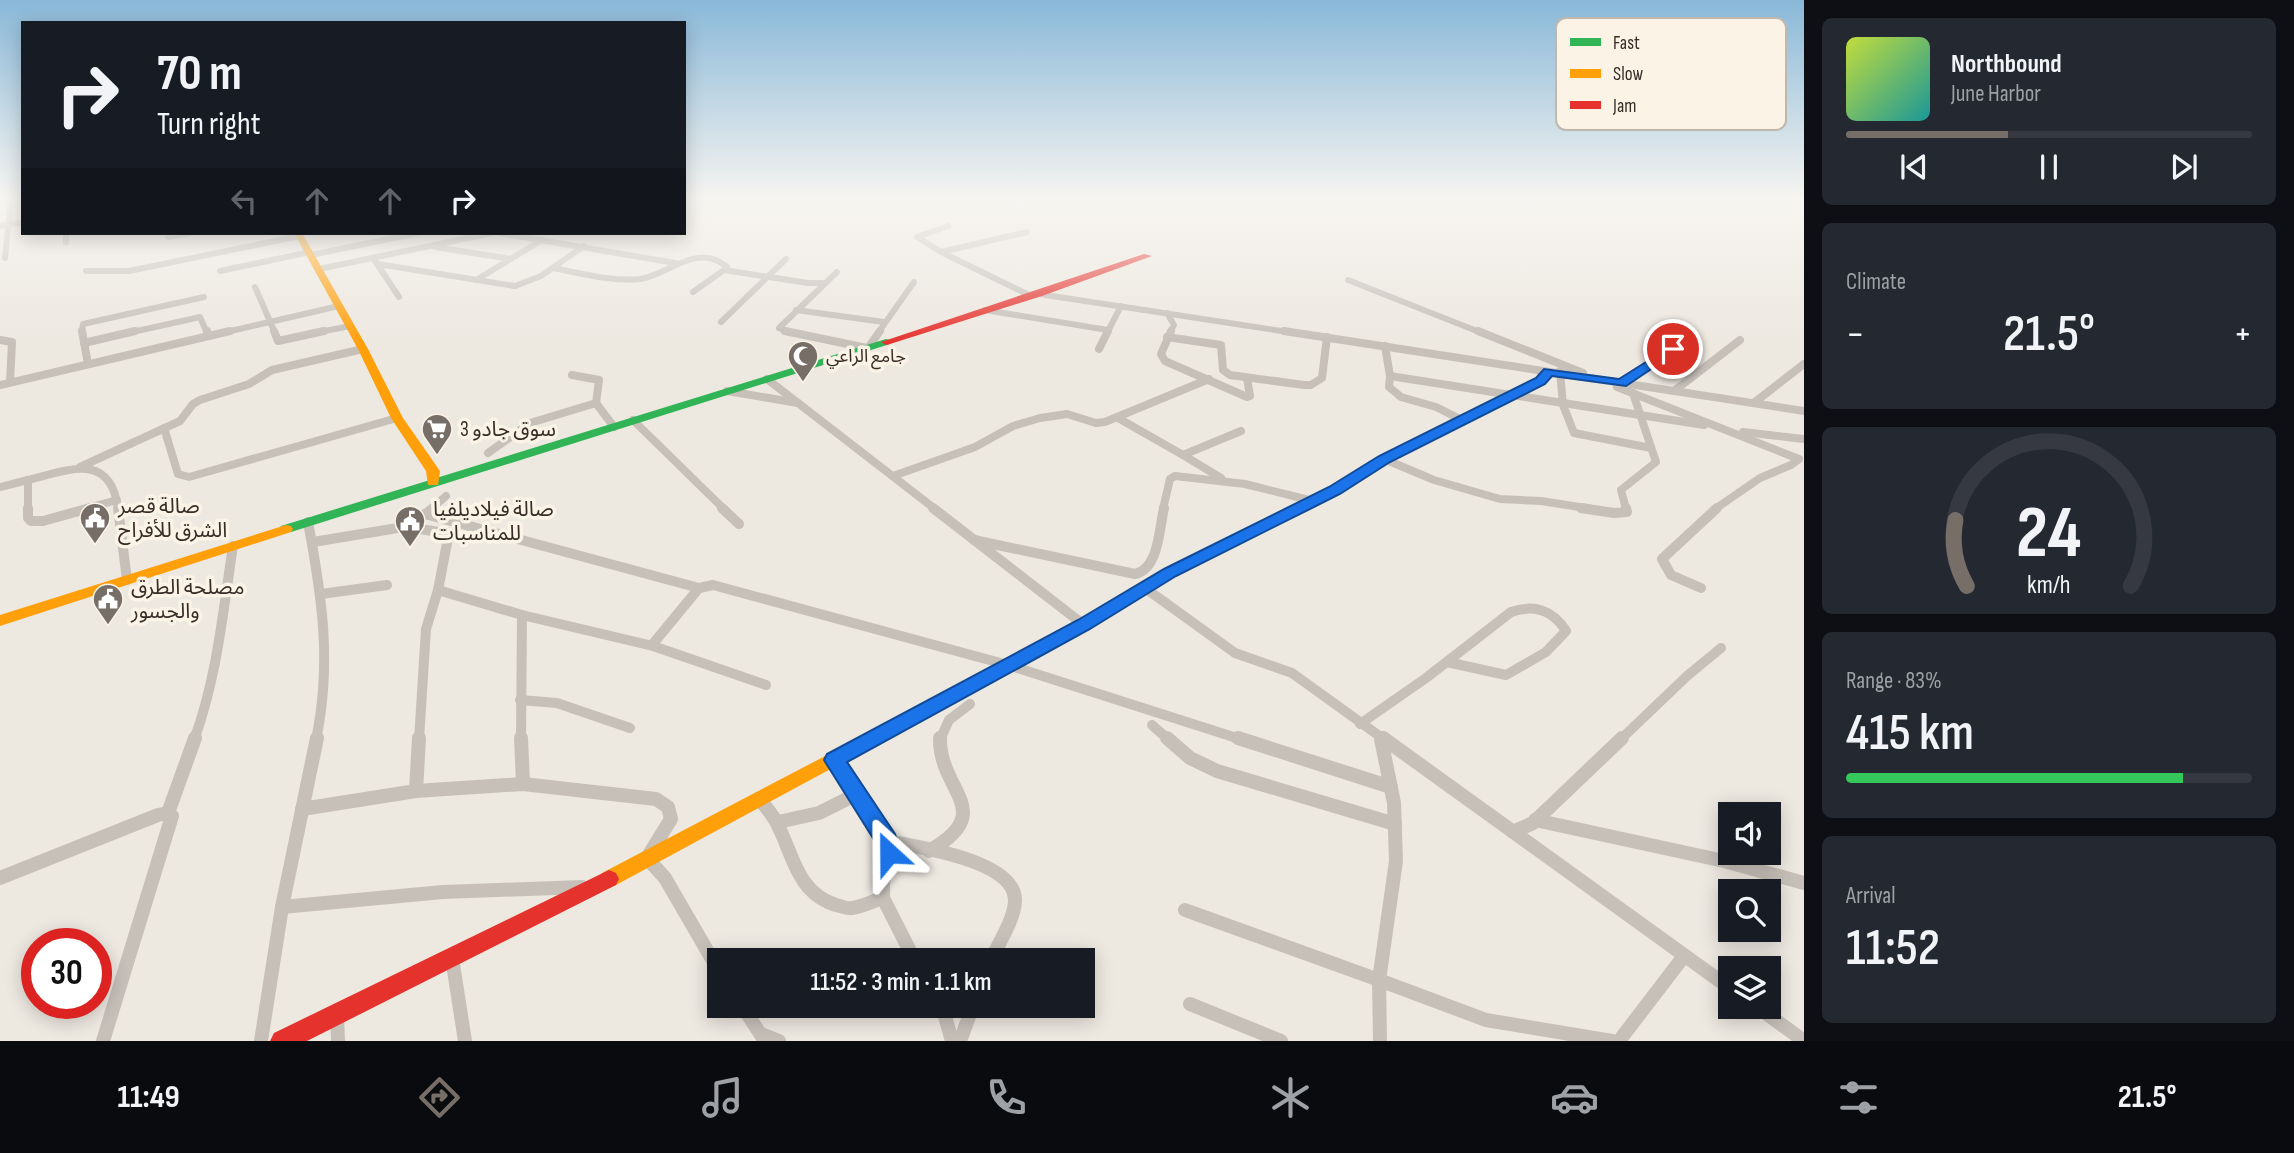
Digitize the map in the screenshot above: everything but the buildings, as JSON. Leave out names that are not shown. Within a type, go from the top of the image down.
[{"type":"street","points":[[5,258],[7,247]]},
{"type":"street","points":[[86,271],[129,271],[241,247]]},
{"type":"street","points":[[306,247],[363,349],[397,418],[433,471],[433,482]]},
{"type":"street","points":[[220,271],[345,247]]},
{"type":"street","points":[[320,270],[375,261],[427,247]]},
{"type":"street","points":[[433,247],[511,259]]},
{"type":"street","points":[[476,280],[531,247]]},
{"type":"street","points":[[375,261],[476,280],[520,285],[552,268],[582,247]]},
{"type":"street","points":[[586,247],[675,263]]},
{"type":"street","points":[[932,247],[1034,295],[1327,337],[1804,411]]},
{"type":"street","points":[[941,252],[957,247]]},
{"type":"street","points":[[0,621],[433,482],[868,348],[1147,257]]},
{"type":"street","points":[[552,268],[637,279],[652,276],[675,263],[691,258],[723,262],[727,267],[724,270],[692,292]]},
{"type":"street","points":[[721,322],[786,259]]},
{"type":"street","points":[[375,261],[399,297]]},
{"type":"street","points":[[724,270],[808,284],[825,283]]},
{"type":"street","points":[[837,272],[780,325],[780,329],[788,333],[868,348]]},
{"type":"street","points":[[1348,280],[1796,456],[1798,460],[1764,476],[1733,496],[1672,547],[1662,559],[1669,573],[1701,588]]},
{"type":"street","points":[[868,348],[914,282]]},
{"type":"street","points":[[808,284],[815,292]]},
{"type":"street","points":[[255,287],[271,322],[275,338],[280,341],[350,326]]},
{"type":"street","points":[[88,364],[81,327],[86,323],[204,297]]},
{"type":"street","points":[[0,384],[339,306]]},
{"type":"street","points":[[1099,349],[1121,306]]},
{"type":"street","points":[[796,310],[884,323]]},
{"type":"street","points":[[985,310],[1108,330]]},
{"type":"street","points":[[1167,313],[1174,325],[1161,354],[1165,361],[1247,397],[1250,396],[1247,378]]},
{"type":"street","points":[[84,343],[200,317],[203,318],[208,337]]},
{"type":"street","points":[[1167,337],[1221,345],[1223,370],[1230,376],[1304,385],[1319,382],[1322,378],[1327,337]]},
{"type":"street","points":[[0,340],[12,341],[10,382]]},
{"type":"street","points":[[1674,391],[1740,340]]},
{"type":"street","points":[[1385,346],[1390,387],[1395,394],[1412,402],[1429,405],[1464,421]]},
{"type":"street","points":[[0,487],[80,467],[180,421],[193,404],[200,400],[249,384],[268,372],[363,349]]},
{"type":"street","points":[[1621,384],[1673,349]]},
{"type":"street","points":[[1755,402],[1804,364]]},
{"type":"street","points":[[282,1041],[593,887],[834,760],[1084,625],[1211,551],[1313,501],[1384,459],[1512,396],[1564,365]]},
{"type":"street","points":[[1554,373],[1574,433],[1651,448]]},
{"type":"street","points":[[572,375],[599,380],[596,402]]},
{"type":"street","points":[[1390,376],[1641,417],[1804,439]]},
{"type":"street","points":[[767,379],[1084,625]]},
{"type":"street","points":[[892,476],[975,447],[1013,426],[1067,414],[1096,423],[1118,418],[1209,379]]},
{"type":"street","points":[[727,391],[799,403]]},
{"type":"street","points":[[1384,459],[1434,480],[1493,497],[1541,501],[1614,513],[1627,512],[1621,490],[1656,461],[1633,393]]},
{"type":"street","points":[[596,402],[614,426]]},
{"type":"street","points":[[488,453],[530,423],[596,402]]},
{"type":"street","points":[[164,428],[178,474],[189,477],[397,418]]},
{"type":"street","points":[[1118,418],[1228,482]]},
{"type":"street","points":[[634,420],[739,524]]},
{"type":"street","points":[[1183,455],[1241,431]]},
{"type":"street","points":[[414,443],[421,468],[425,476],[433,482]]},
{"type":"street","points":[[80,467],[98,471],[114,489],[127,580]]},
{"type":"street","points":[[374,501],[412,484],[421,468]]},
{"type":"street","points":[[974,540],[1131,574],[1139,573],[1152,565],[1172,477],[1187,476],[1228,482],[1313,501]]},
{"type":"street","points":[[27,480],[27,518],[31,521],[43,521],[117,500]]},
{"type":"street","points":[[313,541],[416,525],[446,496]]},
{"type":"street","points":[[425,514],[699,588],[713,585],[1008,665],[1391,787]]},
{"type":"street","points":[[261,1041],[282,907],[320,722],[325,660],[321,594],[308,522]]},
{"type":"street","points":[[416,525],[420,529],[444,533],[448,538],[438,590],[426,629],[416,791]]},
{"type":"street","points":[[168,813],[203,716],[220,634],[233,546]]},
{"type":"street","points":[[321,594],[387,584]]},
{"type":"street","points":[[652,645],[699,588]]},
{"type":"street","points":[[1145,588],[1235,653],[1289,671],[1718,980]]},
{"type":"street","points":[[438,590],[522,615],[652,645],[766,685]]},
{"type":"street","points":[[1360,724],[1521,607],[1545,611],[1560,618],[1566,631],[1546,652],[1506,675],[1447,662]]},
{"type":"street","points":[[522,615],[520,700],[523,784]]},
{"type":"street","points":[[1513,832],[1535,820],[1687,676],[1721,648]]},
{"type":"street","points":[[520,700],[557,703],[630,728]]},
{"type":"street","points":[[929,851],[951,838],[960,829],[963,819],[960,801],[939,744],[940,733],[947,720],[970,704]]},
{"type":"street","points":[[1152,725],[1190,758],[1217,771],[1395,824]]},
{"type":"street","points":[[1380,1041],[1379,980],[1396,861],[1391,787],[1381,739]]},
{"type":"street","points":[[834,760],[887,841],[889,862],[883,882],[883,898],[908,948]]},
{"type":"street","points":[[302,809],[416,791],[523,784],[656,799],[664,802],[671,812],[671,819],[647,858]]},
{"type":"street","points":[[778,822],[819,813],[856,794]]},
{"type":"street","points":[[758,799],[772,811],[799,875],[809,891],[824,901],[850,909],[883,898]]},
{"type":"street","points":[[0,878],[168,813]]},
{"type":"street","points":[[103,1041],[172,822],[172,816],[168,813]]},
{"type":"street","points":[[1535,820],[1724,861],[1804,883]]},
{"type":"street","points":[[887,841],[979,863],[998,871],[1009,882],[1015,900],[996,948]]},
{"type":"street","points":[[647,858],[665,878],[707,950]]},
{"type":"street","points":[[282,907],[479,889],[593,887]]},
{"type":"street","points":[[1185,910],[1486,1020],[1612,1041]]},
{"type":"street","points":[[1619,1041],[1684,956]]},
{"type":"street","points":[[452,958],[464,1041]]},
{"type":"street","points":[[1190,1003],[1281,1041]]},
{"type":"street","points":[[337,1016],[338,1041]]},
{"type":"street","points":[[750,1018],[763,1038],[779,1041]]},
{"type":"street","points":[[945,1018],[952,1041]]},
{"type":"street","points":[[960,1041],[969,1018]]},
{"type":"street","points":[[1774,1019],[1804,1041]]},
{"type":"traffic: fast","points":[[286,529],[886,342]]},
{"type":"traffic: fast","points":[[869,740],[1084,625],[1170,572],[1335,491],[1380,462]]},
{"type":"traffic: slow","points":[[306,247],[363,349],[397,418],[433,471],[433,482]]},
{"type":"traffic: slow","points":[[0,621],[286,529]]},
{"type":"traffic: slow","points":[[609,879],[869,740]]},
{"type":"traffic: jam","points":[[886,342],[1039,294],[1147,256]]},
{"type":"traffic: jam","points":[[1380,462],[1541,381],[1549,372]]},
{"type":"traffic: jam","points":[[282,1041],[609,879]]},
{"type":"place","name":"جامع الراعي","points":[[803,383]]},
{"type":"place","name":"سوق جادو 3","points":[[437,456]]},
{"type":"place","name":"صالة قصر الشرق للأفراح","points":[[95,545]]},
{"type":"place","name":"صالة فيلاديلفيا للمناسبات","points":[[410,548]]},
{"type":"place","name":"مصلحة الطرق والجسور","points":[[108,626]]},
{"type":"route","points":[[889,853],[887,841],[834,760],[931,705],[1084,625],[1170,572],[1335,491],[1384,459],[1541,381],[1549,372],[1621,384],[1673,349]]}]
